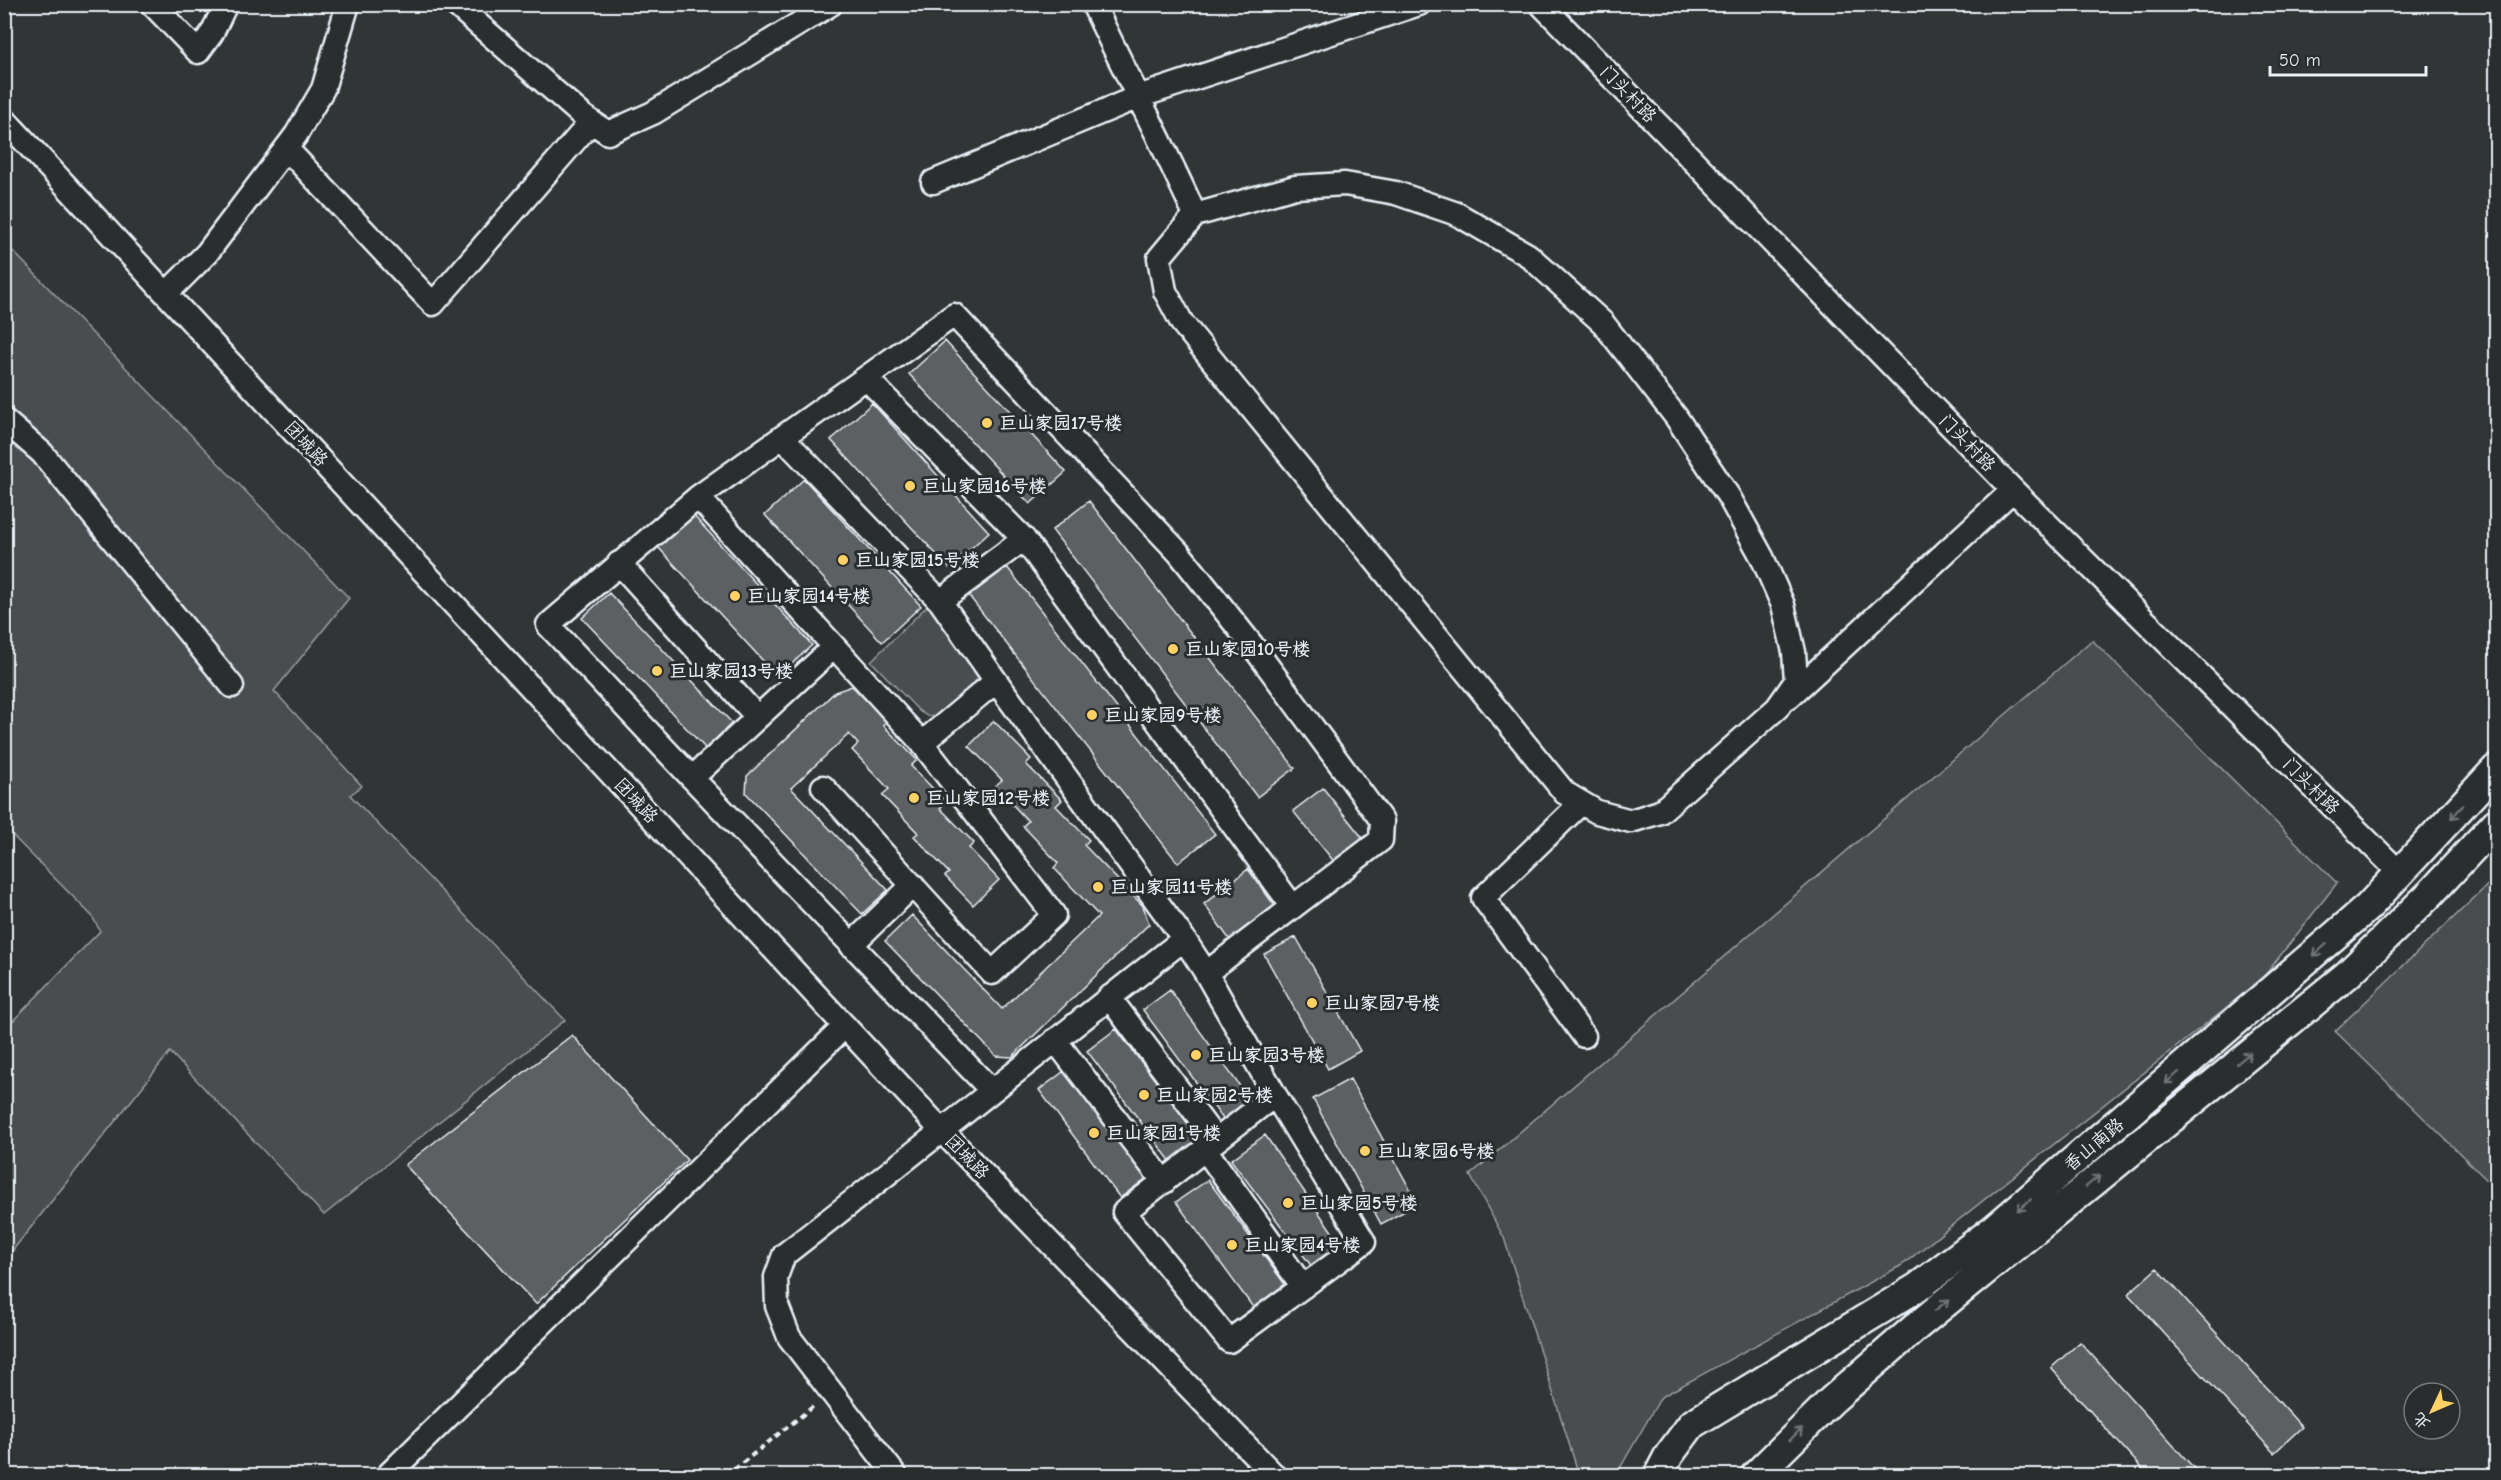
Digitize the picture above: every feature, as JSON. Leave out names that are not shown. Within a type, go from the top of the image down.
[{"type":"main road","name":"香山南路","points":[[1658,1476],[1669,1455],[1692,1424],[1918,1287],[1993,1230],[2290,977],[2368,907],[2496,769]]},
{"type":"main road","name":"香山南路","points":[[1755,1476],[1832,1400],[1917,1326],[2347,975],[2431,893],[2496,823]]},
{"type":"street","points":[[152,4],[198,52],[212,33],[226,4]]},
{"type":"street","points":[[167,293],[207,253],[286,148],[323,89],[348,4]]},
{"type":"street","points":[[455,4],[591,122],[608,133],[653,113],[831,4]]},
{"type":"street","points":[[1093,4],[1138,97],[1159,134],[1195,215]]},
{"type":"street","points":[[933,182],[1138,97],[1419,4]]},
{"type":"street","name":"门头村路","points":[[1541,4],[2013,490],[2400,873]]},
{"type":"street","name":"团城路","points":[[4,119],[943,1132],[1275,1476]]},
{"type":"street","points":[[286,148],[434,304],[591,122]]},
{"type":"street","points":[[1777,708],[1796,681],[1794,652],[1783,605],[1762,557],[1729,497],[1676,417],[1603,323],[1528,255],[1457,214],[1396,193],[1345,184],[1294,187],[1195,215],[1159,258],[1165,291],[1182,323],[1565,793],[1597,812],[1631,821],[1660,812],[1777,708],[2013,490]]},
{"type":"street","points":[[991,1090],[548,626],[698,497],[954,315],[1179,553],[1252,645],[1382,821],[1382,840],[1206,973]]},
{"type":"street","points":[[866,378],[1024,539],[1293,907]]},
{"type":"street","points":[[4,420],[42,453],[232,686]]},
{"type":"street","points":[[782,437],[940,601],[1184,939],[1364,1242],[1229,1341],[1124,1212],[1275,1095]]},
{"type":"street","points":[[698,497],[922,742],[1054,915],[992,973],[823,787]]},
{"type":"street","points":[[940,601],[1024,539]]},
{"type":"street","points":[[619,563],[757,717]]},
{"type":"street","points":[[692,778],[834,647]]},
{"type":"street","points":[[922,742],[996,681]]},
{"type":"street","points":[[1581,803],[1483,898],[1584,1036]]},
{"type":"street","points":[[851,945],[913,885]]},
{"type":"street","points":[[896,1476],[789,1337],[777,1306],[776,1277],[784,1255],[943,1132],[991,1090],[1184,939]]},
{"type":"street","points":[[1109,997],[1211,1145],[1303,1287]]},
{"type":"street","points":[[387,1476],[845,1026]]},
{"type":"street","points":[[1055,1040],[1164,1182]]},
{"type":"path","points":[[726,1476],[831,1392]]},
{"type":"shaded area","points":[[5,243],[349,598],[274,691],[362,786],[350,795],[565,1020],[324,1215],[170,1052],[5,1260],[5,1029],[100,931],[92,916],[5,828]]},
{"type":"shaded area","points":[[932,601],[988,669],[937,717],[927,716],[919,711],[871,661]]},
{"type":"shaded area","points":[[2092,640],[2337,883],[2262,979],[1902,1265],[1661,1397],[1616,1475],[1579,1475],[1504,1238],[1470,1175]]},
{"type":"shaded area","points":[[2496,877],[2496,1189],[2335,1031]]},
{"type":"building","name":"巨山家园17号楼","points":[[945,341],[1066,472],[1030,504],[909,374]]},
{"type":"building","name":"巨山家园16号楼","points":[[872,403],[989,532],[949,568],[831,440]]},
{"type":"building","name":"巨山家园15号楼","points":[[804,479],[921,606],[882,642],[765,515]]},
{"type":"building","name":"巨山家园10号楼","points":[[1089,501],[1295,768],[1257,797],[1052,530]]},
{"type":"building","name":"巨山家园14号楼","points":[[693,515],[812,645],[778,677],[658,547]]},
{"type":"building","name":"巨山家园9号楼","points":[[1007,567],[1215,834],[1178,863],[969,596]]},
{"type":"building","name":"巨山家园13号楼","points":[[609,593],[732,723],[706,749],[582,618]]},
{"type":"building","name":"巨山家园12号楼","points":[[852,686],[887,721],[883,725],[917,760],[911,766],[946,802],[940,808],[974,843],[969,848],[999,880],[973,905],[945,876],[949,873],[914,836],[918,833],[882,795],[889,789],[852,750],[858,744],[849,734],[791,788],[888,890],[862,914],[746,793],[747,776],[835,692]]},
{"type":"building","name":"巨山家园11号楼","points":[[994,721],[1031,759],[1026,764],[1062,800],[1056,806],[1089,840],[1084,845],[1143,906],[1149,924],[1012,1057],[996,1056],[885,941],[912,915],[1002,1009],[1099,916],[1054,868],[1058,863],[1023,826],[1028,821],[995,786],[1002,780],[969,746]]},
{"type":"building","points":[[1323,788],[1365,841],[1336,864],[1293,811]]},
{"type":"building","points":[[1248,869],[1277,909],[1232,943],[1204,904]]},
{"type":"building","name":"巨山家园7号楼","points":[[1296,937],[1360,1051],[1328,1069],[1264,954]]},
{"type":"building","name":"巨山家园3号楼","points":[[1170,990],[1250,1100],[1223,1119],[1143,1010]]},
{"type":"building","name":"巨山家园2号楼","points":[[1116,1029],[1201,1140],[1171,1162],[1087,1051]]},
{"type":"building","points":[[572,1035],[687,1160],[536,1304],[405,1165]]},
{"type":"building","name":"巨山家园1号楼","points":[[1067,1069],[1148,1177],[1120,1198],[1039,1090]]},
{"type":"building","name":"巨山家园6号楼","points":[[1350,1079],[1418,1204],[1381,1224],[1313,1099]]},
{"type":"building","name":"巨山家园5号楼","points":[[1265,1135],[1342,1246],[1313,1268],[1231,1160]]},
{"type":"building","name":"巨山家园4号楼","points":[[1208,1180],[1287,1287],[1255,1310],[1176,1202]]},
{"type":"building","points":[[2157,1268],[2302,1427],[2274,1453],[2128,1294]]},
{"type":"building","points":[[2080,1342],[2201,1476],[2149,1476],[2051,1368]]},
{"type":"building","points":[[2319,1467],[2327,1476],[2309,1476]]},
{"type":"place","name":"巨山家园17号楼","points":[[987,423]]},
{"type":"place","name":"巨山家园16号楼","points":[[910,486]]},
{"type":"place","name":"巨山家园15号楼","points":[[843,560]]},
{"type":"place","name":"巨山家园14号楼","points":[[735,596]]},
{"type":"place","name":"巨山家园10号楼","points":[[1173,649]]},
{"type":"place","name":"巨山家园13号楼","points":[[657,671]]},
{"type":"place","name":"巨山家园9号楼","points":[[1092,715]]},
{"type":"place","name":"巨山家园12号楼","points":[[914,798]]},
{"type":"place","name":"巨山家园11号楼","points":[[1098,887]]},
{"type":"place","name":"巨山家园7号楼","points":[[1312,1003]]},
{"type":"place","name":"巨山家园3号楼","points":[[1196,1055]]},
{"type":"place","name":"巨山家园2号楼","points":[[1144,1095]]},
{"type":"place","name":"巨山家园1号楼","points":[[1094,1133]]},
{"type":"place","name":"巨山家园6号楼","points":[[1365,1151]]},
{"type":"place","name":"巨山家园5号楼","points":[[1288,1203]]},
{"type":"place","name":"巨山家园4号楼","points":[[1232,1245]]}]
